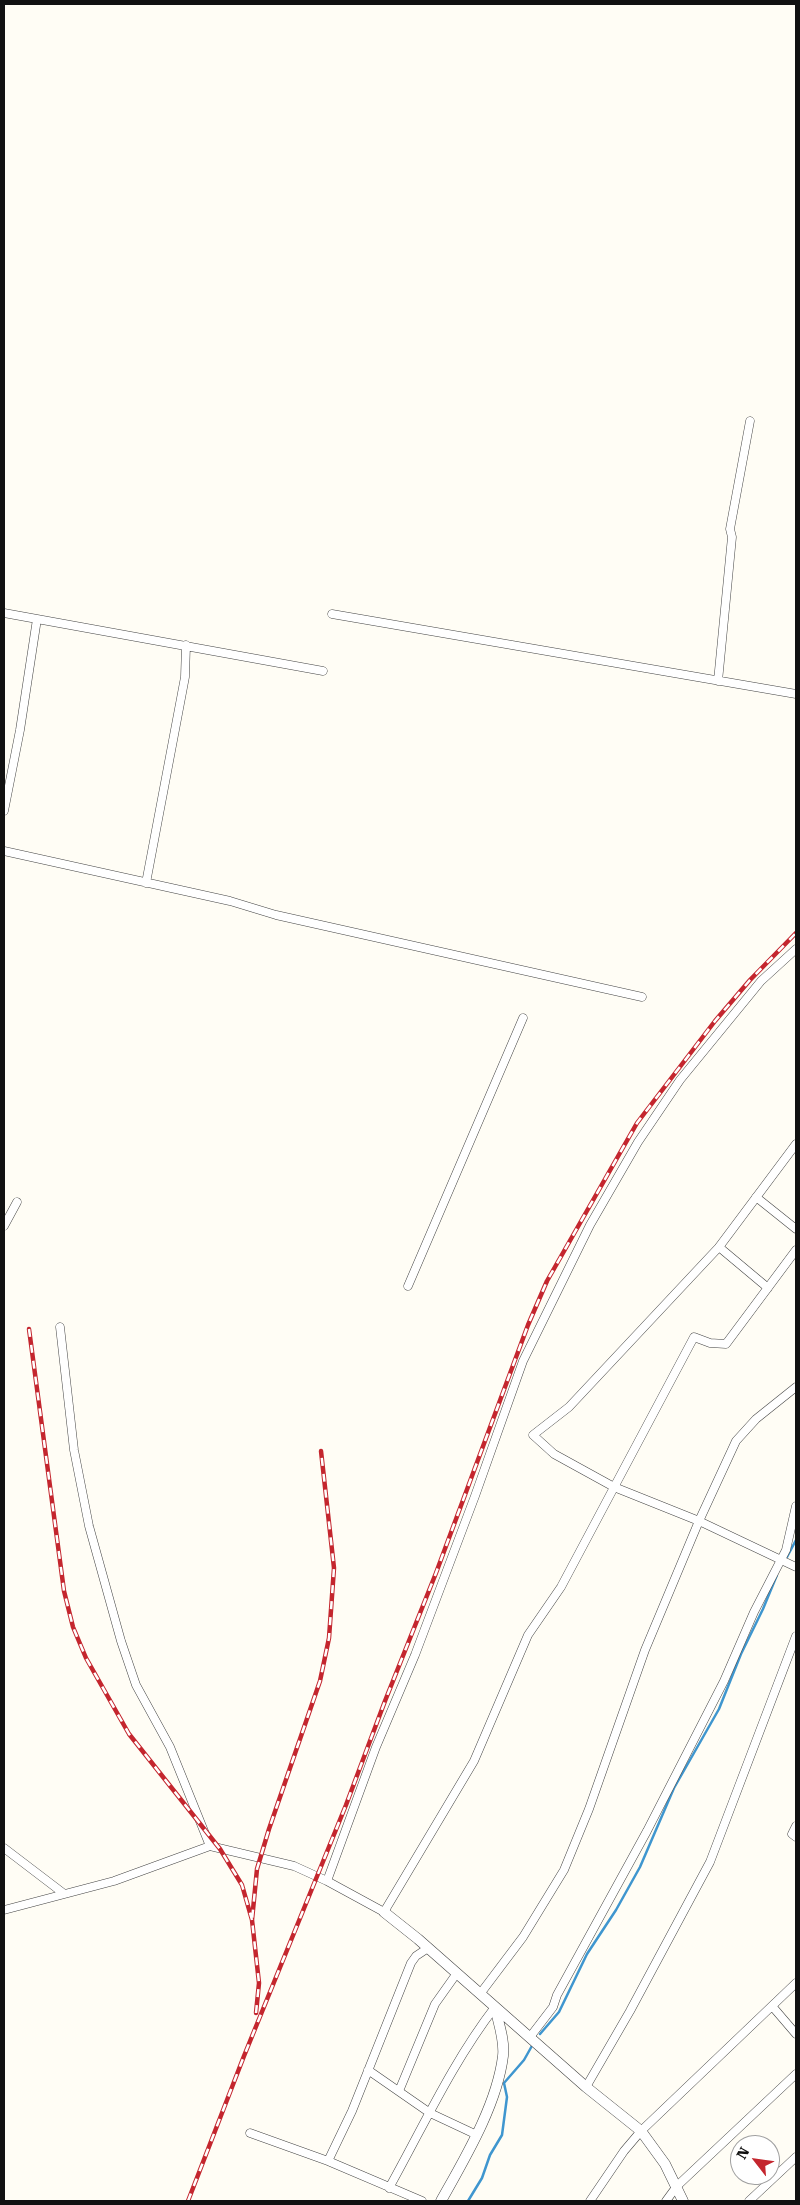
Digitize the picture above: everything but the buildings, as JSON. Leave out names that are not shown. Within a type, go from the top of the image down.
[{"type":"street","points":[[718,681],[732,537],[730,529],[750,421]]},
{"type":"street","points":[[4,612],[323,671]]},
{"type":"street","points":[[332,614],[796,694]]},
{"type":"street","points":[[4,810],[20,730],[37,619]]},
{"type":"street","points":[[146,883],[186,677],[186,645]]},
{"type":"street","points":[[4,851],[230,901],[276,915],[642,997]]},
{"type":"street","points":[[327,1881],[376,1747],[475,1496],[524,1360],[590,1225],[638,1142],[680,1080],[762,982],[796,948]]},
{"type":"street","points":[[408,1286],[523,1018]]},
{"type":"street","points":[[796,1144],[719,1247],[569,1407],[533,1435],[554,1454],[614,1487],[699,1521],[796,1567]]},
{"type":"street","points":[[756,1197],[796,1229]]},
{"type":"street","points":[[4,1226],[17,1202]]},
{"type":"street","points":[[719,1247],[768,1288]]},
{"type":"street","points":[[384,1912],[474,1761],[528,1635],[561,1587],[694,1337],[710,1343],[726,1344],[796,1250]]},
{"type":"street","points":[[60,1327],[74,1450],[89,1526],[121,1641],[136,1685],[170,1747],[210,1846]]},
{"type":"street","points":[[480,1994],[523,1937],[564,1870],[589,1809],[645,1650],[699,1521],[736,1441],[756,1419],[796,1387]]},
{"type":"street","points":[[530,2037],[553,2007],[557,1995],[656,1815],[724,1681],[754,1612],[786,1550],[796,1506]]},
{"type":"street","points":[[586,2087],[630,2011],[710,1862],[796,1636]]},
{"type":"street","points":[[796,1826],[792,1834],[796,1837]]},
{"type":"street","points":[[4,1910],[114,1881],[210,1846],[294,1866],[327,1881],[384,1912],[457,1973],[586,2087],[641,2131],[660,2156],[683,2201]]},
{"type":"street","points":[[4,1848],[63,1893]]},
{"type":"street","points":[[328,2161],[352,2111],[411,1963],[416,1956],[428,1948]]},
{"type":"street","points":[[399,2091],[435,2004],[457,1973]]},
{"type":"street","points":[[590,2201],[624,2151],[641,2131],[796,1983]]},
{"type":"street","points":[[772,2006],[796,2034]]},
{"type":"street","points":[[389,2188],[468,2044],[495,2007]]},
{"type":"street","points":[[442,2201],[477,2135],[491,2102],[503,2056],[495,2007]]},
{"type":"street","points":[[368,2070],[430,2113],[477,2135]]},
{"type":"street","points":[[666,2201],[677,2186],[796,2074]]},
{"type":"street","points":[[250,2133],[328,2161],[422,2201]]},
{"type":"street","points":[[749,2201],[796,2157]]},
{"type":"waterway","points":[[787,1557],[796,1540]]},
{"type":"waterway","points":[[540,2034],[559,2012],[587,1954],[616,1910],[640,1867],[674,1788],[719,1709],[741,1654],[777,1575]]},
{"type":"waterway","points":[[468,2201],[482,2178],[490,2155],[502,2135],[507,2097],[504,2083],[524,2060],[533,2044]]},
{"type":"railway","points":[[188,2201],[244,2056],[346,1805],[436,1573],[528,1325],[547,1281],[637,1123],[715,1021],[750,980],[796,933]]},
{"type":"railway","points":[[29,1329],[64,1591],[73,1627],[86,1658],[129,1734],[220,1849],[242,1885],[252,1920]]},
{"type":"railway","points":[[256,2013],[259,1983],[252,1920],[257,1869],[320,1681],[329,1638],[334,1568],[321,1451]]}]
